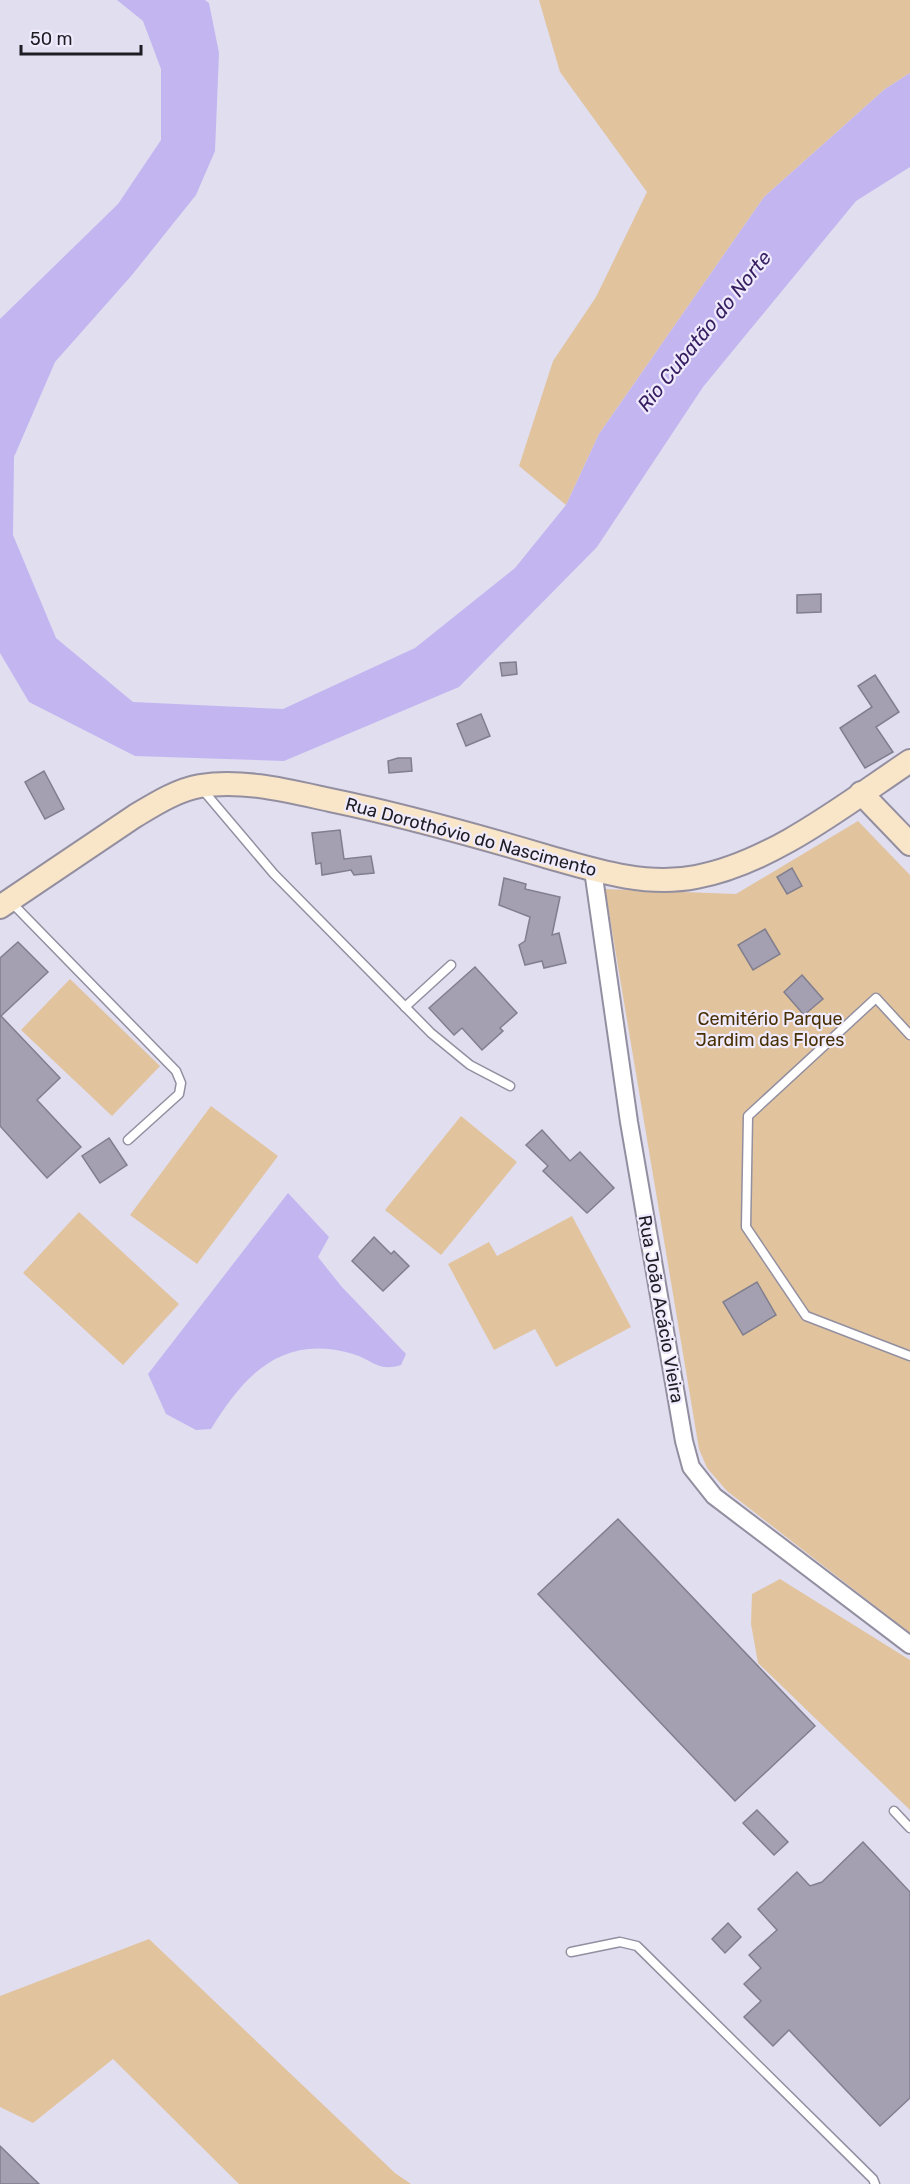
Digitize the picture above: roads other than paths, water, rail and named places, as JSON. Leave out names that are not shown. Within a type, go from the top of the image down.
[{"type":"street","name":"Rua Dorothóvio do Nascimento","points":[[5,904],[135,816],[166,799],[200,786],[276,788],[416,818],[592,870],[653,880],[694,878],[712,874],[772,849],[910,761]]},
{"type":"street","points":[[861,793],[910,844]]},
{"type":"street","name":"Rua João Acácio Vieira","points":[[592,870],[629,1122],[682,1430],[691,1467],[714,1496],[910,1645]]},
{"type":"lane","points":[[200,786],[274,874],[405,1007],[470,1065],[510,1086]]},
{"type":"lane","points":[[5,904],[176,1071],[181,1083],[179,1094],[128,1140]]},
{"type":"lane","points":[[405,1007],[451,965]]},
{"type":"lane","points":[[910,1035],[876,998],[748,1116],[746,1227],[806,1316],[910,1356]]},
{"type":"lane","points":[[894,1811],[910,1828]]},
{"type":"lane","points":[[571,1952],[620,1942],[637,1946],[873,2179],[875,2184]]},
{"type":"water","name":"Rio Cubatão do Norte","points":[[117,0],[205,0],[209,3],[219,53],[215,151],[196,195],[132,275],[55,362],[14,457],[13,535],[56,638],[133,702],[283,709],[415,648],[515,568],[566,505],[599,434],[764,197],[885,89],[910,73],[910,167],[856,201],[703,387],[597,547],[459,687],[284,761],[135,756],[29,702],[0,653],[0,319],[118,204],[161,140],[161,69],[143,21]]},
{"type":"water","points":[[288,1193],[329,1237],[318,1257],[341,1286],[406,1354],[401,1365],[387,1367],[353,1354],[328,1349],[306,1349],[286,1354],[252,1376],[224,1409],[211,1429],[196,1430],[166,1414],[148,1374]]},
{"type":"park label","name":"Cemitério Parque Jardim das Flores","points":[[770,1029]]}]
